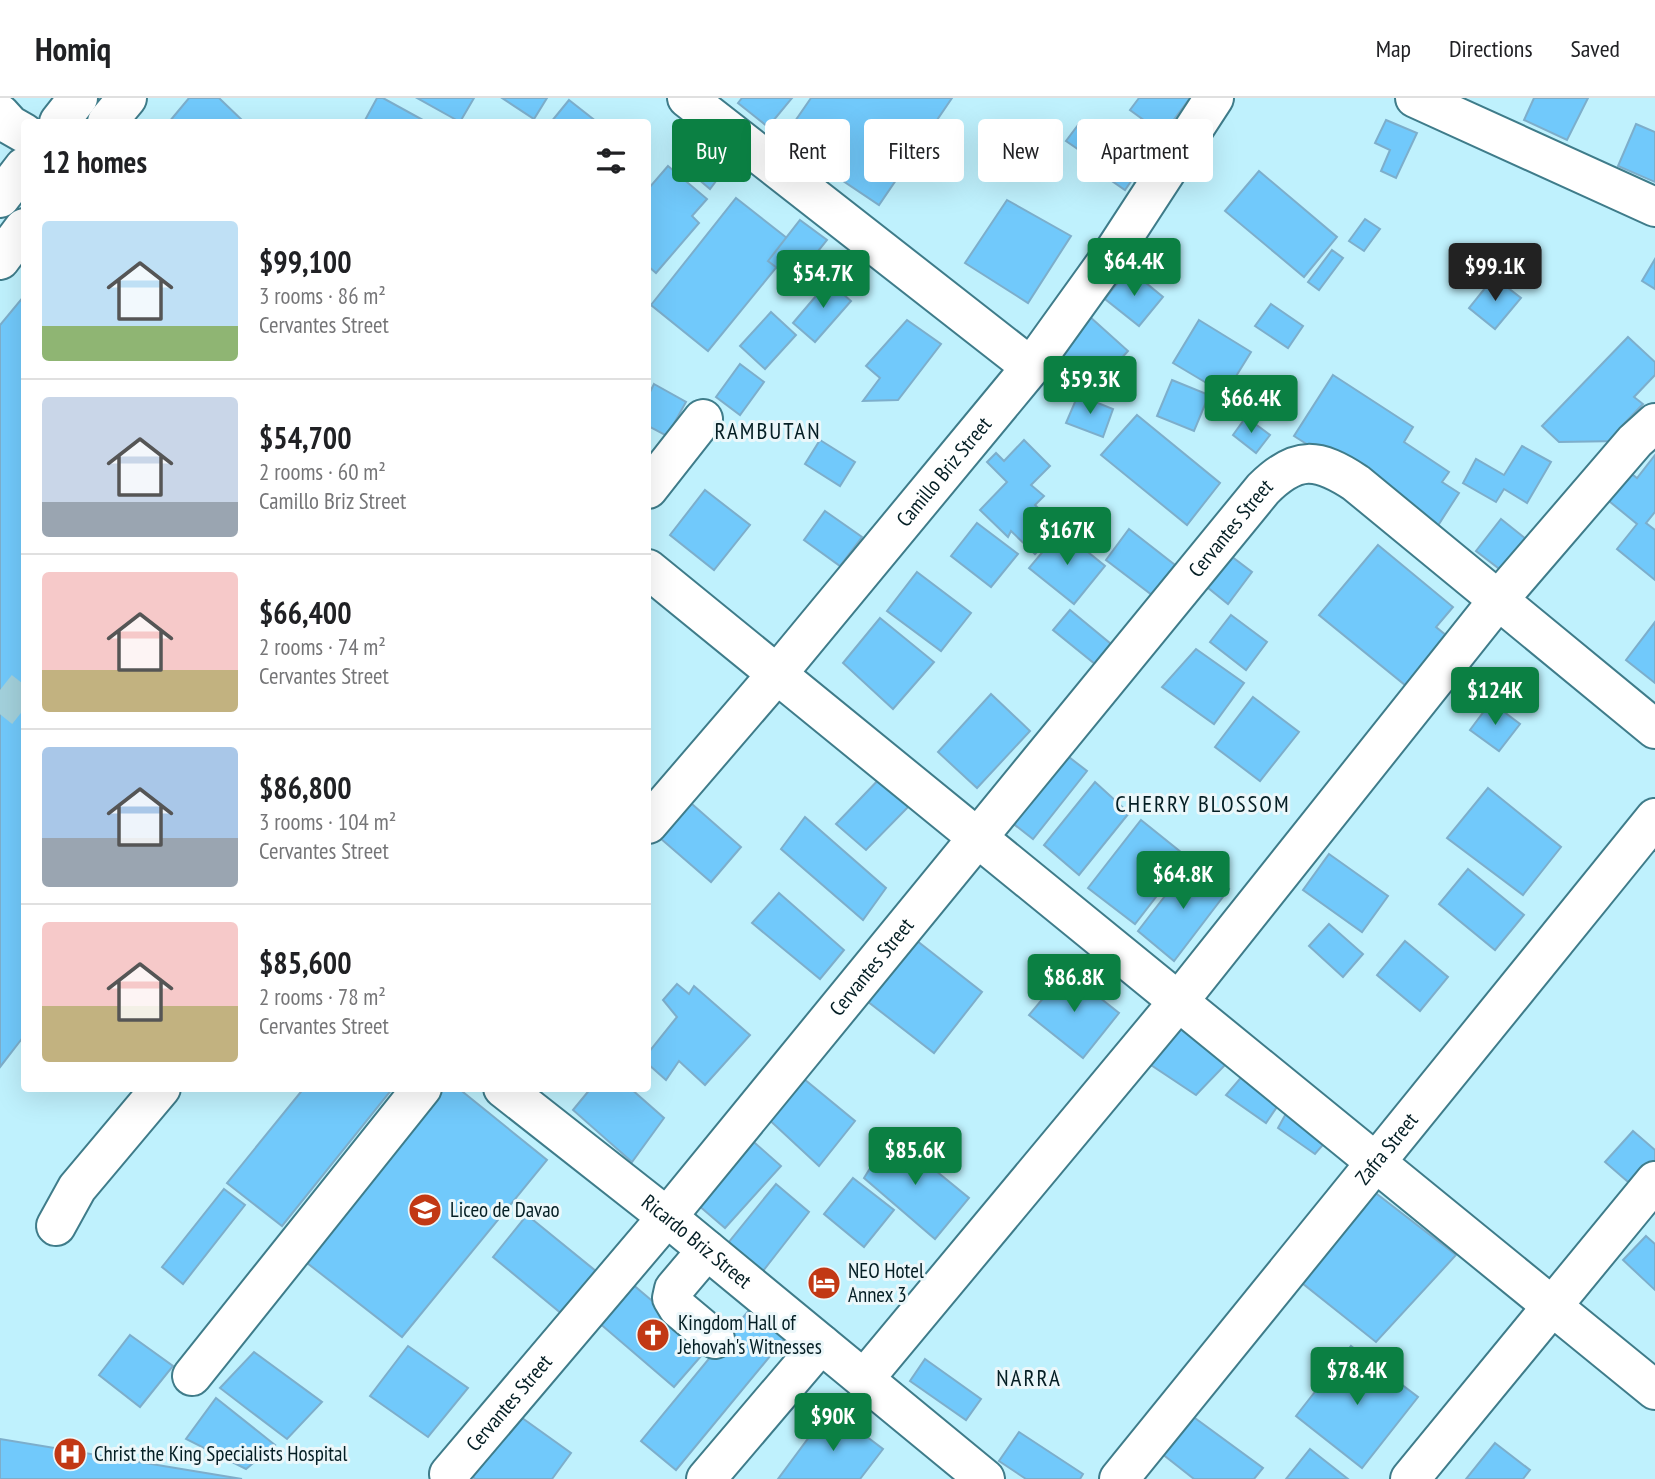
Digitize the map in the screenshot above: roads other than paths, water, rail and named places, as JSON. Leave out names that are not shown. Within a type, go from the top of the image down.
[{"type":"main road","points":[[0,107],[7,98]]},
{"type":"main road","points":[[42,119],[59,98]]},
{"type":"main road","points":[[61,119],[78,98]]},
{"type":"main road","points":[[110,119],[127,98]]},
{"type":"main road","points":[[687,98],[1031,367]]},
{"type":"main road","name":"Camillo Briz Street","points":[[651,821],[777,674],[1031,367],[1114,253],[1214,98]]},
{"type":"main road","points":[[1415,98],[1655,207]]},
{"type":"main road","points":[[0,114],[10,125],[21,131]]},
{"type":"main road","points":[[0,173],[21,146]]},
{"type":"main road","points":[[0,198],[21,171]]},
{"type":"main road","points":[[0,260],[21,233]]},
{"type":"main road","points":[[651,485],[704,419]]},
{"type":"main road","points":[[864,1380],[1178,1002],[1499,599],[1635,441],[1655,423]]},
{"type":"main road","name":"Cervantes Street","points":[[449,1474],[667,1217],[1263,489],[1279,473],[1296,465],[1316,464],[1337,471],[1356,483],[1499,599]]},
{"type":"main road","points":[[651,571],[1655,1390]]},
{"type":"main road","points":[[1499,599],[1655,729]]},
{"type":"main road","name":"Zafra Street","points":[[1119,1479],[1655,818]]},
{"type":"main road","points":[[56,1226],[77,1188],[158,1092]]},
{"type":"main road","points":[[192,1376],[419,1092]]},
{"type":"main road","name":"Ricardo Briz Street","points":[[508,1092],[667,1217],[864,1380],[961,1472]]},
{"type":"main road","points":[[1410,1479],[1655,1181]]},
{"type":"main road","points":[[707,1250],[674,1289],[673,1298],[678,1308],[715,1339]]},
{"type":"main road","points":[[706,1479],[821,1344]]},
{"type":"tunnel","points":[[0,690],[21,707]]},
{"type":"place","name":"Liceo de Davao","points":[[425,1210]]},
{"type":"place","name":"NEO Hotel Annex 3","points":[[824,1283]]},
{"type":"place","name":"Kingdom Hall of Jehovah's Witnesses","points":[[653,1335]]},
{"type":"place","name":"Christ the King Specialists Hospital","points":[[70,1454]]},
{"type":"district","name":"RAMBUTAN","points":[[768,431]]},
{"type":"district","name":"CHERRY BLOSSOM","points":[[1203,804]]},
{"type":"district","name":"NARRA","points":[[1029,1378]]}]
